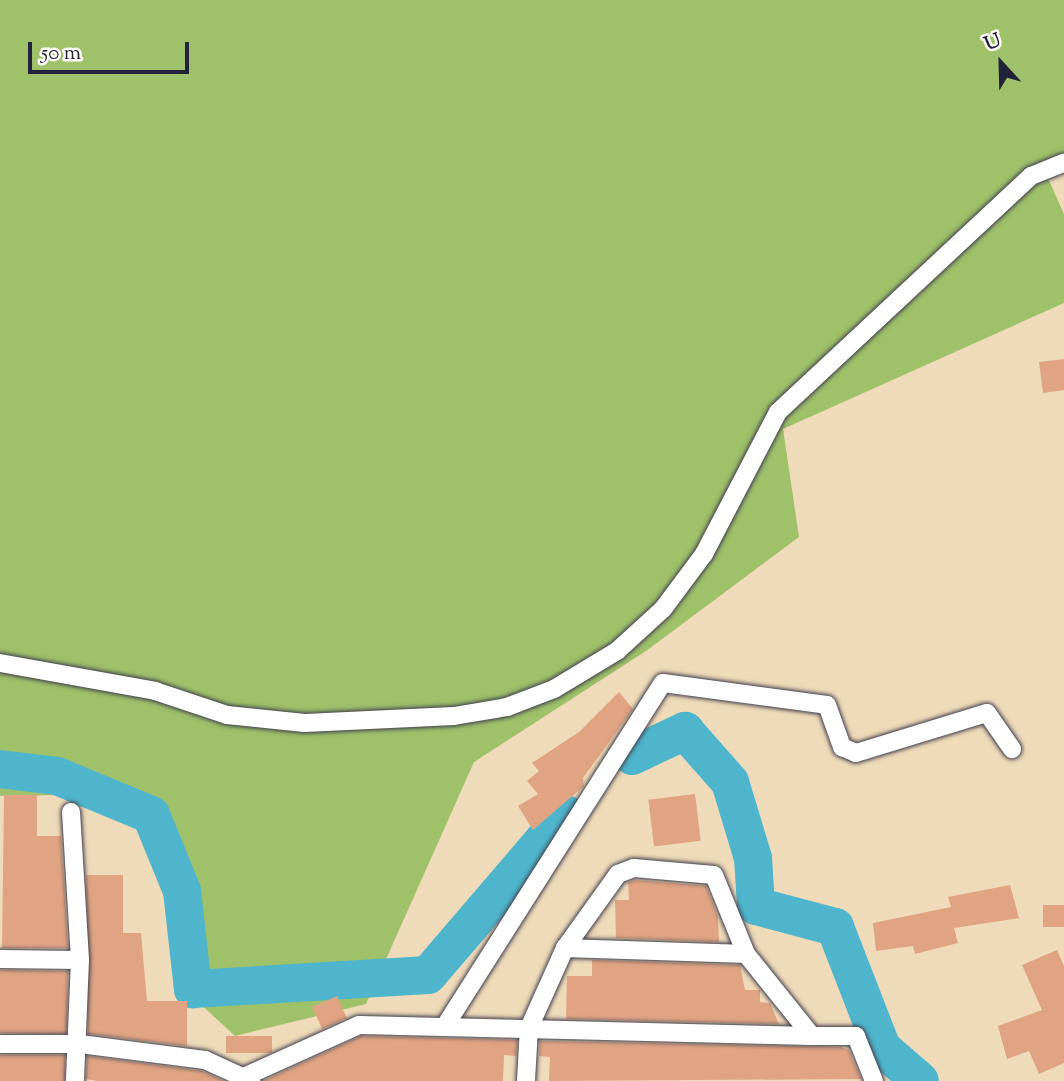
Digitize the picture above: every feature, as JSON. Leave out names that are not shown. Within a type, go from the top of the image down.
[{"type":"street","points":[[0,663],[155,691],[227,715],[305,723],[454,716],[507,707],[554,688],[617,651],[663,609],[704,554],[778,412],[1031,176],[1064,163]]},
{"type":"street","points":[[445,1026],[663,683],[827,705],[842,747],[856,753],[987,713],[1012,748]]},
{"type":"street","points":[[71,812],[80,960],[80,1044],[75,1081]]},
{"type":"street","points":[[526,1081],[529,1028],[565,948],[618,874],[634,868],[714,875],[746,954],[812,1036]]},
{"type":"street","points":[[565,948],[746,954]]},
{"type":"street","points":[[0,959],[80,960]]},
{"type":"street","points":[[0,1044],[80,1044],[205,1060],[249,1078],[359,1025],[856,1036],[874,1081]]},
{"type":"green space","points":[[0,0],[1064,0],[1064,169],[1047,176],[1064,214],[1064,303],[783,429],[799,537],[646,651],[474,762],[366,1004],[235,1036],[181,986],[173,917],[148,831],[59,795],[0,796]]},
{"type":"building","points":[[1064,359],[1064,390],[1043,393],[1039,362]]},
{"type":"building","points":[[619,692],[633,709],[583,778],[584,786],[533,830],[518,806],[538,794],[527,781],[539,771],[532,763],[579,732]]},
{"type":"building","points":[[695,794],[701,841],[654,846],[648,800]]},
{"type":"building","points":[[4,795],[37,795],[37,836],[61,836],[68,948],[2,948]]},
{"type":"building","points":[[86,875],[123,875],[123,933],[141,933],[147,1001],[187,1001],[187,1046],[88,1034]]},
{"type":"building","points":[[636,880],[706,886],[718,916],[719,942],[616,938],[615,900],[629,900],[628,882]]},
{"type":"building","points":[[1010,885],[1019,918],[954,928],[958,943],[915,954],[913,946],[876,951],[873,923],[951,907],[948,897]]},
{"type":"building","points":[[1043,905],[1064,905],[1064,927],[1043,927]]},
{"type":"building","points":[[1057,950],[1064,966],[1064,1063],[1039,1074],[1029,1051],[1007,1059],[998,1026],[1042,1010],[1022,965]]},
{"type":"building","points":[[592,960],[740,965],[745,990],[760,990],[760,1002],[770,1003],[779,1024],[566,1019],[567,976],[592,976]]},
{"type":"building","points":[[0,970],[68,971],[67,1034],[0,1033]]},
{"type":"building","points":[[337,996],[347,1018],[322,1029],[312,1007]]},
{"type":"building","points":[[226,1036],[272,1036],[272,1053],[226,1053]]},
{"type":"building","points":[[361,1036],[517,1040],[516,1056],[504,1055],[503,1081],[263,1081]]},
{"type":"building","points":[[540,1041],[841,1047],[849,1050],[861,1079],[549,1081],[550,1057],[539,1056]]},
{"type":"building","points":[[0,1055],[65,1055],[65,1081],[0,1081]]},
{"type":"building","points":[[87,1056],[202,1071],[224,1081],[86,1079]]},
{"type":"waterway","points":[[632,756],[685,731],[730,782],[753,858],[756,906],[835,927],[882,1048],[920,1081]]},
{"type":"waterway","points":[[0,769],[57,776],[151,815],[182,891],[193,989],[428,975],[566,814]]}]
